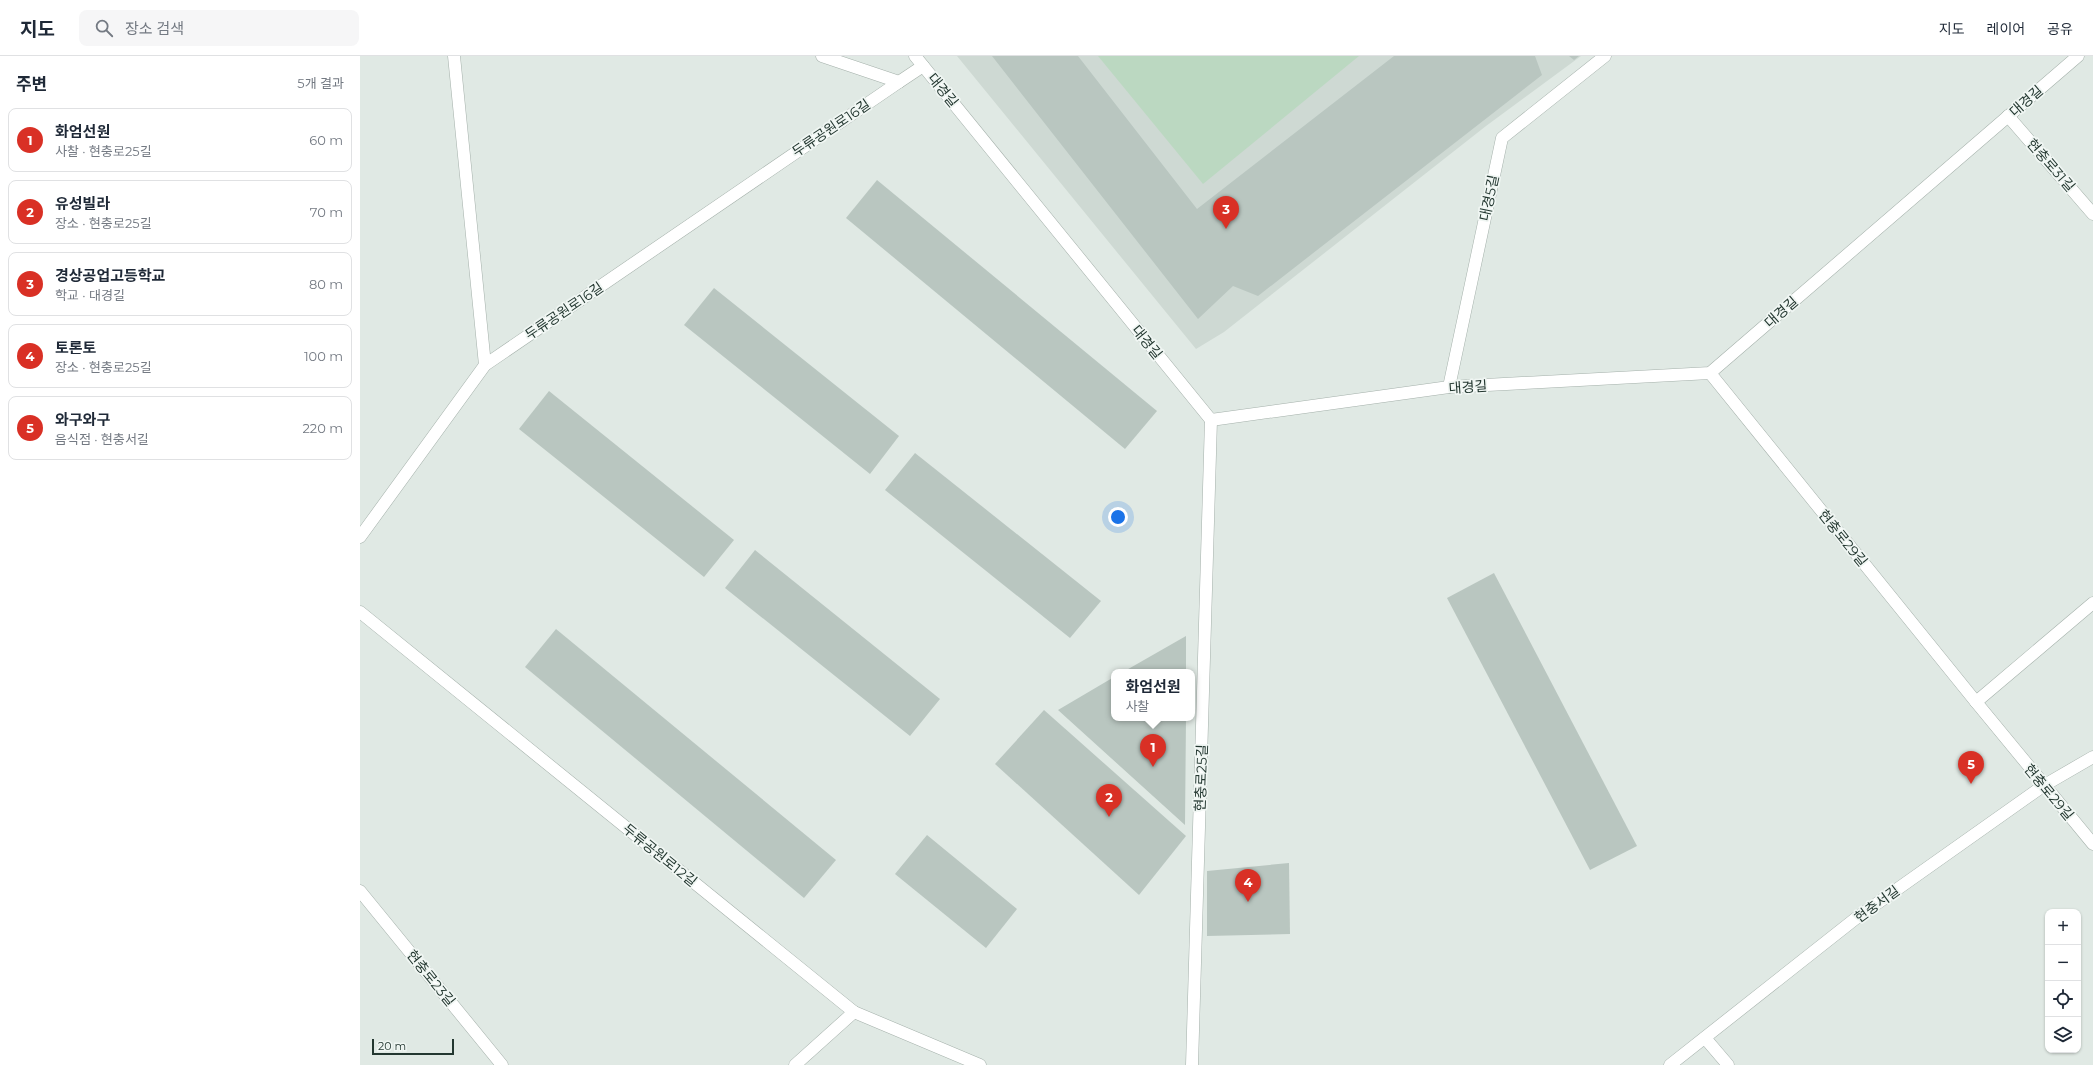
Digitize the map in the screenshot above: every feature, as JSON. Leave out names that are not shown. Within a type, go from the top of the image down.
[{"type":"street","points":[[454,56],[485,365]]},
{"type":"street","points":[[822,56],[899,82]]},
{"type":"street","name":"대경길","points":[[915,56],[1211,420],[1449,387],[1710,373],[2078,56]]},
{"type":"street","name":"대경5길","points":[[1449,387],[1502,138],[1605,56]]},
{"type":"street","name":"두류공원로16길","points":[[360,538],[485,365],[923,66]]},
{"type":"street","name":"현충로31길","points":[[2008,116],[2093,214]]},
{"type":"street","name":"현충로29길","points":[[1710,373],[2043,786],[2093,844]]},
{"type":"street","name":"현충로25길","points":[[1192,1065],[1211,420]]},
{"type":"street","points":[[1976,702],[2093,603]]},
{"type":"street","name":"두류공원로12길","points":[[360,612],[854,1012],[980,1065]]},
{"type":"street","name":"현충서길","points":[[1670,1065],[1854,919],[2043,786],[2093,756]]},
{"type":"street","name":"현충로23길","points":[[360,891],[502,1065]]},
{"type":"street","points":[[795,1065],[854,1012]]},
{"type":"street","points":[[1705,1038],[1728,1065]]},
{"type":"shaded area","points":[[957,56],[1581,56],[1486,126],[1224,332],[1196,349]]},
{"type":"green space","points":[[1098,56],[1359,56],[1203,184]]},
{"type":"building","points":[[992,56],[1078,56],[1197,209],[1394,56],[1535,56],[1542,75],[1258,296],[1233,286],[1198,319]]},
{"type":"building","points":[[1569,56],[1579,56],[1574,60]]},
{"type":"building","points":[[877,180],[1157,411],[1125,449],[846,218]]},
{"type":"building","points":[[714,288],[899,436],[870,474],[684,325]]},
{"type":"building","points":[[549,391],[734,540],[704,577],[519,429]]},
{"type":"building","points":[[915,453],[1101,601],[1070,638],[885,490]]},
{"type":"building","points":[[755,550],[940,699],[910,736],[725,588]]},
{"type":"building","points":[[1494,573],[1637,846],[1590,870],[1447,598]]},
{"type":"building","points":[[556,629],[836,860],[804,898],[525,667]]},
{"type":"building","points":[[1186,636],[1186,669],[1128,669]]},
{"type":"building","points":[[1111,679],[1111,721],[1186,721],[1185,825],[1058,710]]},
{"type":"building","points":[[1044,710],[1186,836],[1139,895],[995,764]]},
{"type":"building","points":[[927,835],[1017,909],[986,948],[895,874]]},
{"type":"building","points":[[1289,863],[1290,934],[1207,936],[1207,871]]},
{"type":"place","name":"경상공업고등학교","points":[[1226,229]]},
{"type":"place","name":"화엄선원","points":[[1153,767]]},
{"type":"place","name":"와구와구","points":[[1971,784]]},
{"type":"place","name":"유성빌라","points":[[1109,817]]},
{"type":"place","name":"토론토","points":[[1248,902]]}]
